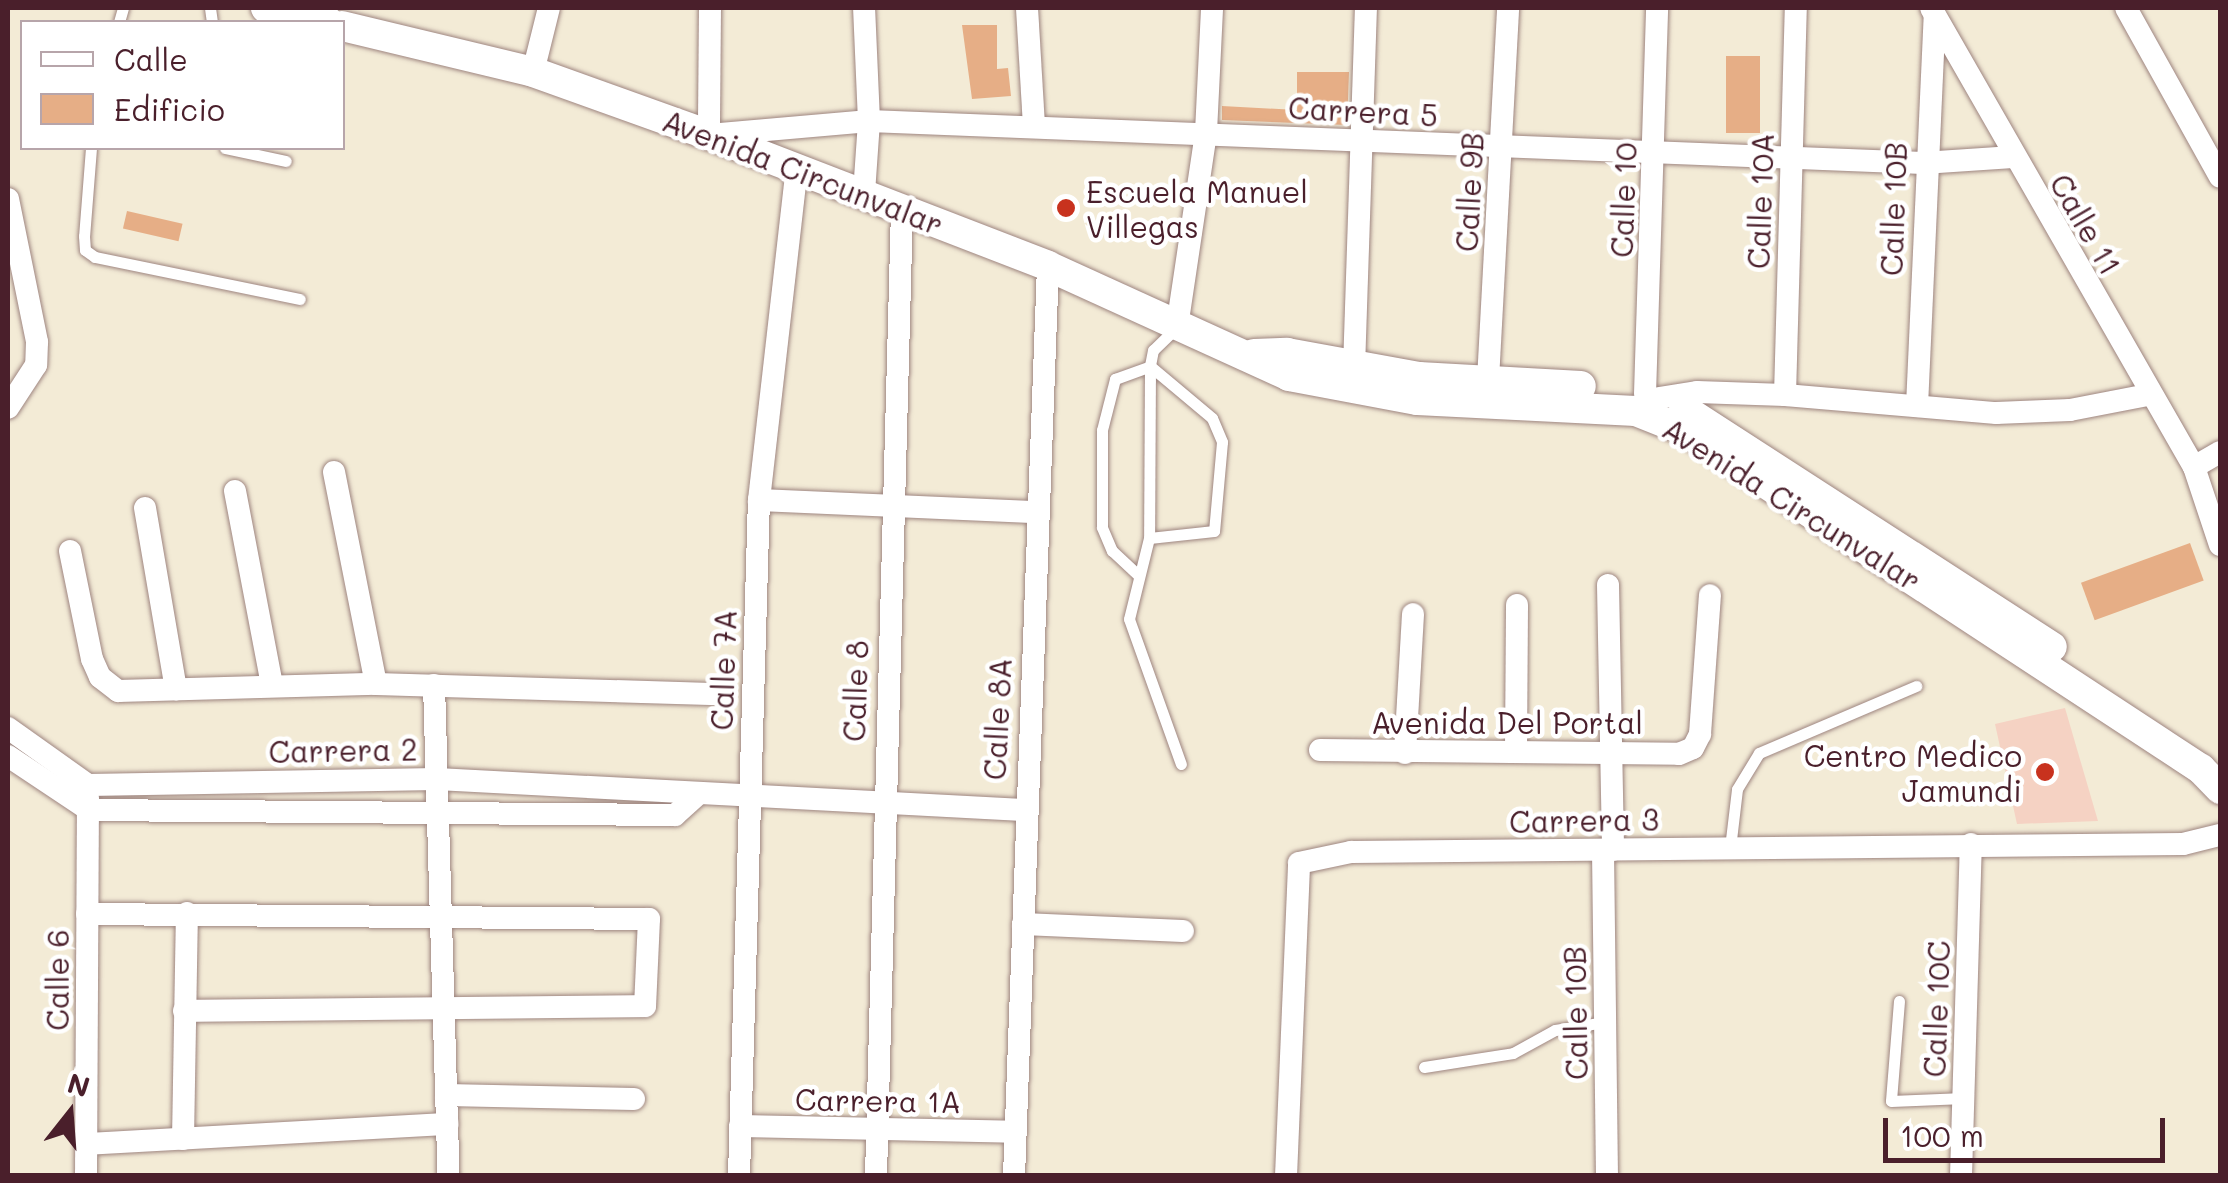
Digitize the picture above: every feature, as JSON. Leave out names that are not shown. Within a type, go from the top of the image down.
[{"type":"main road","name":"Avenida Circunvalar","points":[[266,8],[313,20]]},
{"type":"main road","name":"Avenida Circunvalar","points":[[345,28],[534,72],[710,135],[1048,266],[1177,327],[1252,354],[1289,376],[1417,400],[1636,410],[1686,431],[2201,770],[2220,788]]},
{"type":"main road","name":"Avenida Circunvalar","points":[[1252,354],[1287,353],[1354,368],[1652,396],[1735,437],[2220,758]]},
{"type":"street","points":[[534,72],[549,8]]},
{"type":"street","points":[[710,8],[710,135]]},
{"type":"street","points":[[864,8],[870,121],[864,192]]},
{"type":"street","points":[[1027,8],[1034,125]]},
{"type":"street","points":[[1177,327],[1206,132],[1212,8]]},
{"type":"street","points":[[1354,368],[1366,8]]},
{"type":"street","name":"Calle 9B","points":[[1488,380],[1508,8]]},
{"type":"street","name":"Calle 10","points":[[1652,396],[1657,8]]},
{"type":"street","name":"Calle 10A","points":[[1785,396],[1796,8]]},
{"type":"street","points":[[2126,8],[2220,177]]},
{"type":"street","name":"Calle 11","points":[[1933,11],[2148,394],[2194,468],[2220,545]]},
{"type":"street","name":"Calle 10B","points":[[1917,406],[1923,164],[1933,11]]},
{"type":"street","name":"Carrera 5","points":[[710,135],[870,121],[1206,132],[1502,150],[1792,155],[1923,164],[2013,157]]},
{"type":"street","name":"Calle 7A","points":[[739,1176],[759,500],[797,168]]},
{"type":"street","points":[[8,199],[37,342],[36,365],[11,392]]},
{"type":"street","name":"Calle 8","points":[[876,1176],[882,800],[902,208]]},
{"type":"street","name":"Calle 8A","points":[[1014,1176],[1023,810],[1048,266]]},
{"type":"street","points":[[1652,396],[1697,392],[1917,406],[2070,410],[2148,394]]},
{"type":"street","points":[[2194,468],[2220,452]]},
{"type":"street","points":[[334,472],[376,684]]},
{"type":"street","points":[[235,491],[272,686]]},
{"type":"street","points":[[759,500],[1038,512]]},
{"type":"street","points":[[145,508],[176,689]]},
{"type":"street","points":[[70,551],[100,677],[118,691],[376,684],[719,694]]},
{"type":"street","name":"Calle 10B","points":[[1608,584],[1608,1176]]},
{"type":"street","name":"Avenida Del Portal","points":[[1320,750],[1608,750],[1679,754],[1693,748],[1700,734],[1710,595]]},
{"type":"street","points":[[1516,750],[1517,605]]},
{"type":"street","points":[[1405,753],[1413,614]]},
{"type":"street","points":[[434,685],[448,1176]]},
{"type":"street","points":[[8,728],[88,784]]},
{"type":"street","points":[[8,756],[89,810]]},
{"type":"street","name":"Carrera 2","points":[[88,784],[437,778],[675,788],[696,796],[882,800],[1023,810]]},
{"type":"street","name":"Calle 6","points":[[86,1176],[88,784]]},
{"type":"street","name":"Carrera 2","points":[[89,810],[676,816],[696,796]]},
{"type":"street","name":"Carrera 3","points":[[1286,1176],[1299,863],[1352,852],[2183,844],[2220,836]]},
{"type":"street","name":"Calle 10C","points":[[1961,1176],[1971,844]]},
{"type":"street","name":"Carrera 3","points":[[2183,844],[2220,854]]},
{"type":"street","points":[[183,1139],[186,913]]},
{"type":"street","points":[[87,914],[441,914],[649,919],[645,1006],[444,1005],[184,1011]]},
{"type":"street","points":[[1023,924],[1183,931]]},
{"type":"street","points":[[446,1096],[634,1100]]},
{"type":"street","points":[[86,1144],[447,1124]]},
{"type":"street","name":"Carrera 1A","points":[[740,1126],[1015,1132]]},
{"type":"lane","points":[[90,150],[84,236],[85,250],[94,257],[300,300]]},
{"type":"lane","points":[[234,150],[286,161]]},
{"type":"lane","points":[[1177,327],[1154,350],[1150,366],[1149,538],[1137,574],[1130,620],[1181,764]]},
{"type":"lane","points":[[1149,538],[1214,531],[1222,442],[1212,418],[1150,366]]},
{"type":"lane","points":[[1137,574],[1112,551],[1102,526],[1102,430],[1115,380],[1150,366]]},
{"type":"lane","points":[[1730,848],[1737,789],[1759,754],[1916,686]]},
{"type":"lane","points":[[1899,1001],[1891,1102],[1964,1098]]},
{"type":"lane","points":[[1424,1066],[1513,1053],[1556,1030],[1605,1022]]},
{"type":"shaded area","name":"Centro Medico Jamundi","points":[[2065,708],[2098,821],[2017,824],[1995,724]]},
{"type":"building","points":[[962,25],[997,25],[997,69],[1008,68],[1011,96],[972,99]]},
{"type":"building","points":[[1726,56],[1760,56],[1760,133],[1726,133]]},
{"type":"building","points":[[1297,72],[1349,72],[1347,125],[1222,120],[1222,106],[1297,110]]},
{"type":"building","points":[[127,211],[183,224],[178,241],[123,229]]},
{"type":"building","points":[[2190,543],[2204,581],[2095,620],[2081,583]]},
{"type":"place","name":"Escuela Manuel Villegas","points":[[1066,208]]},
{"type":"place","name":"Centro Medico Jamundi","points":[[2045,772]]}]
